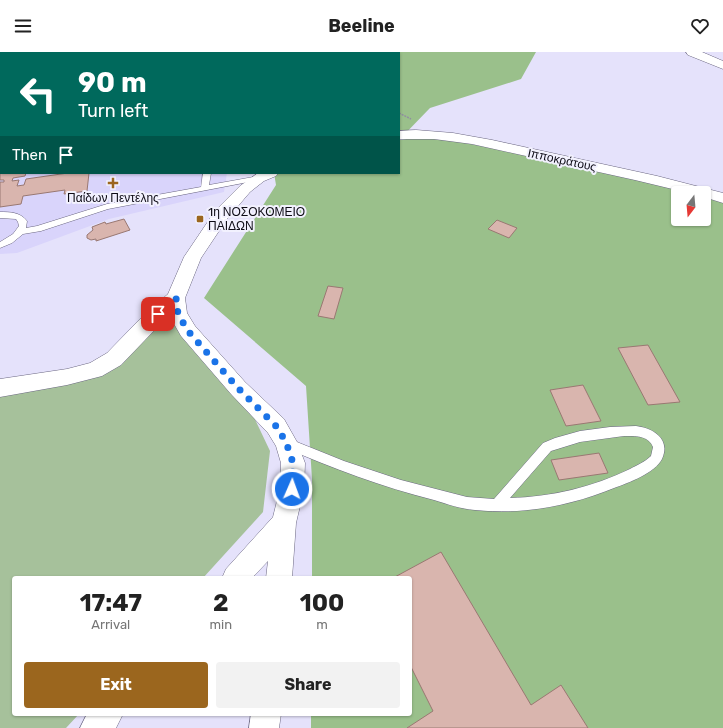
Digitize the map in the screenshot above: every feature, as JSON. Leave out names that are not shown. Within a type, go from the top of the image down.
[{"type":"main road","points":[[692,52],[723,65]]},
{"type":"street","name":"Ιπποκράτους","points":[[400,135],[434,135],[502,147],[673,184],[723,198]]},
{"type":"street","points":[[0,388],[67,377],[95,370],[114,359],[149,322],[176,298],[193,257],[221,215],[246,189],[265,176]]},
{"type":"street","points":[[176,298],[178,314],[188,331],[238,388],[276,426],[286,442],[293,463],[292,489],[284,523],[279,576]]},
{"type":"street","points":[[237,576],[284,523]]},
{"type":"street","points":[[95,728],[106,716]]},
{"type":"street","points":[[264,728],[266,716]]},
{"type":"lane","points":[[205,188],[207,174]]},
{"type":"lane","points":[[22,231],[38,229],[107,207],[265,176]]},
{"type":"lane","points":[[0,215],[17,216],[22,219],[24,225],[22,231],[16,238],[0,245]]},
{"type":"lane","points":[[286,442],[347,468],[420,492],[476,504],[498,504],[522,504],[573,496],[613,484],[655,461],[660,449],[657,440],[648,433],[638,430],[614,431],[559,442],[546,447],[498,504]]},
{"type":"shaded area","name":"Παίδων Πεντέλης","points":[[0,174],[227,174],[224,192],[109,219],[17,253],[0,254]]},
{"type":"green space","points":[[400,52],[536,52],[521,79],[430,108],[400,139]]},
{"type":"green space","points":[[422,137],[446,139],[671,188],[671,226],[711,226],[711,198],[723,201],[723,728],[311,728],[311,716],[412,716],[412,576],[312,576],[312,479],[306,386],[204,298],[276,185],[274,174],[400,174],[400,140]]},
{"type":"green space","points":[[172,309],[251,411],[270,451],[263,512],[205,576],[12,576],[12,716],[77,716],[66,728],[0,728],[0,394],[111,371]]},
{"type":"building","points":[[0,174],[26,174],[25,176],[13,178],[12,181],[19,180],[17,186],[24,185],[26,179],[61,174],[89,174],[87,191],[64,194],[65,190],[23,196],[21,204],[0,207],[0,182],[4,182],[4,180],[0,180]]},
{"type":"building","points":[[124,219],[130,230],[96,241],[96,239],[91,240],[87,238],[87,235],[93,230],[92,227],[105,222],[106,224]]},
{"type":"building","points":[[497,220],[517,228],[509,238],[488,229]]},
{"type":"building","points":[[328,286],[343,288],[334,319],[318,316]]},
{"type":"building","points":[[648,345],[680,402],[648,405],[618,348]]},
{"type":"building","points":[[583,385],[601,421],[566,426],[550,390]]},
{"type":"building","points":[[599,453],[608,473],[559,480],[551,460]]},
{"type":"building","points":[[441,552],[531,705],[561,685],[588,728],[407,728],[433,711],[412,669],[412,576],[397,576]]},
{"type":"place","name":"Παίδων Πεντέλης","points":[[113,183]]},
{"type":"place","name":"1η ΝΟΣΟΚΟΜΕΙΟ ΠΑΙΔΩΝ","points":[[200,219]]},
{"type":"route","points":[[158,314],[176,298],[178,314],[188,331],[238,388],[276,426],[286,442],[293,463],[292,489]]}]
